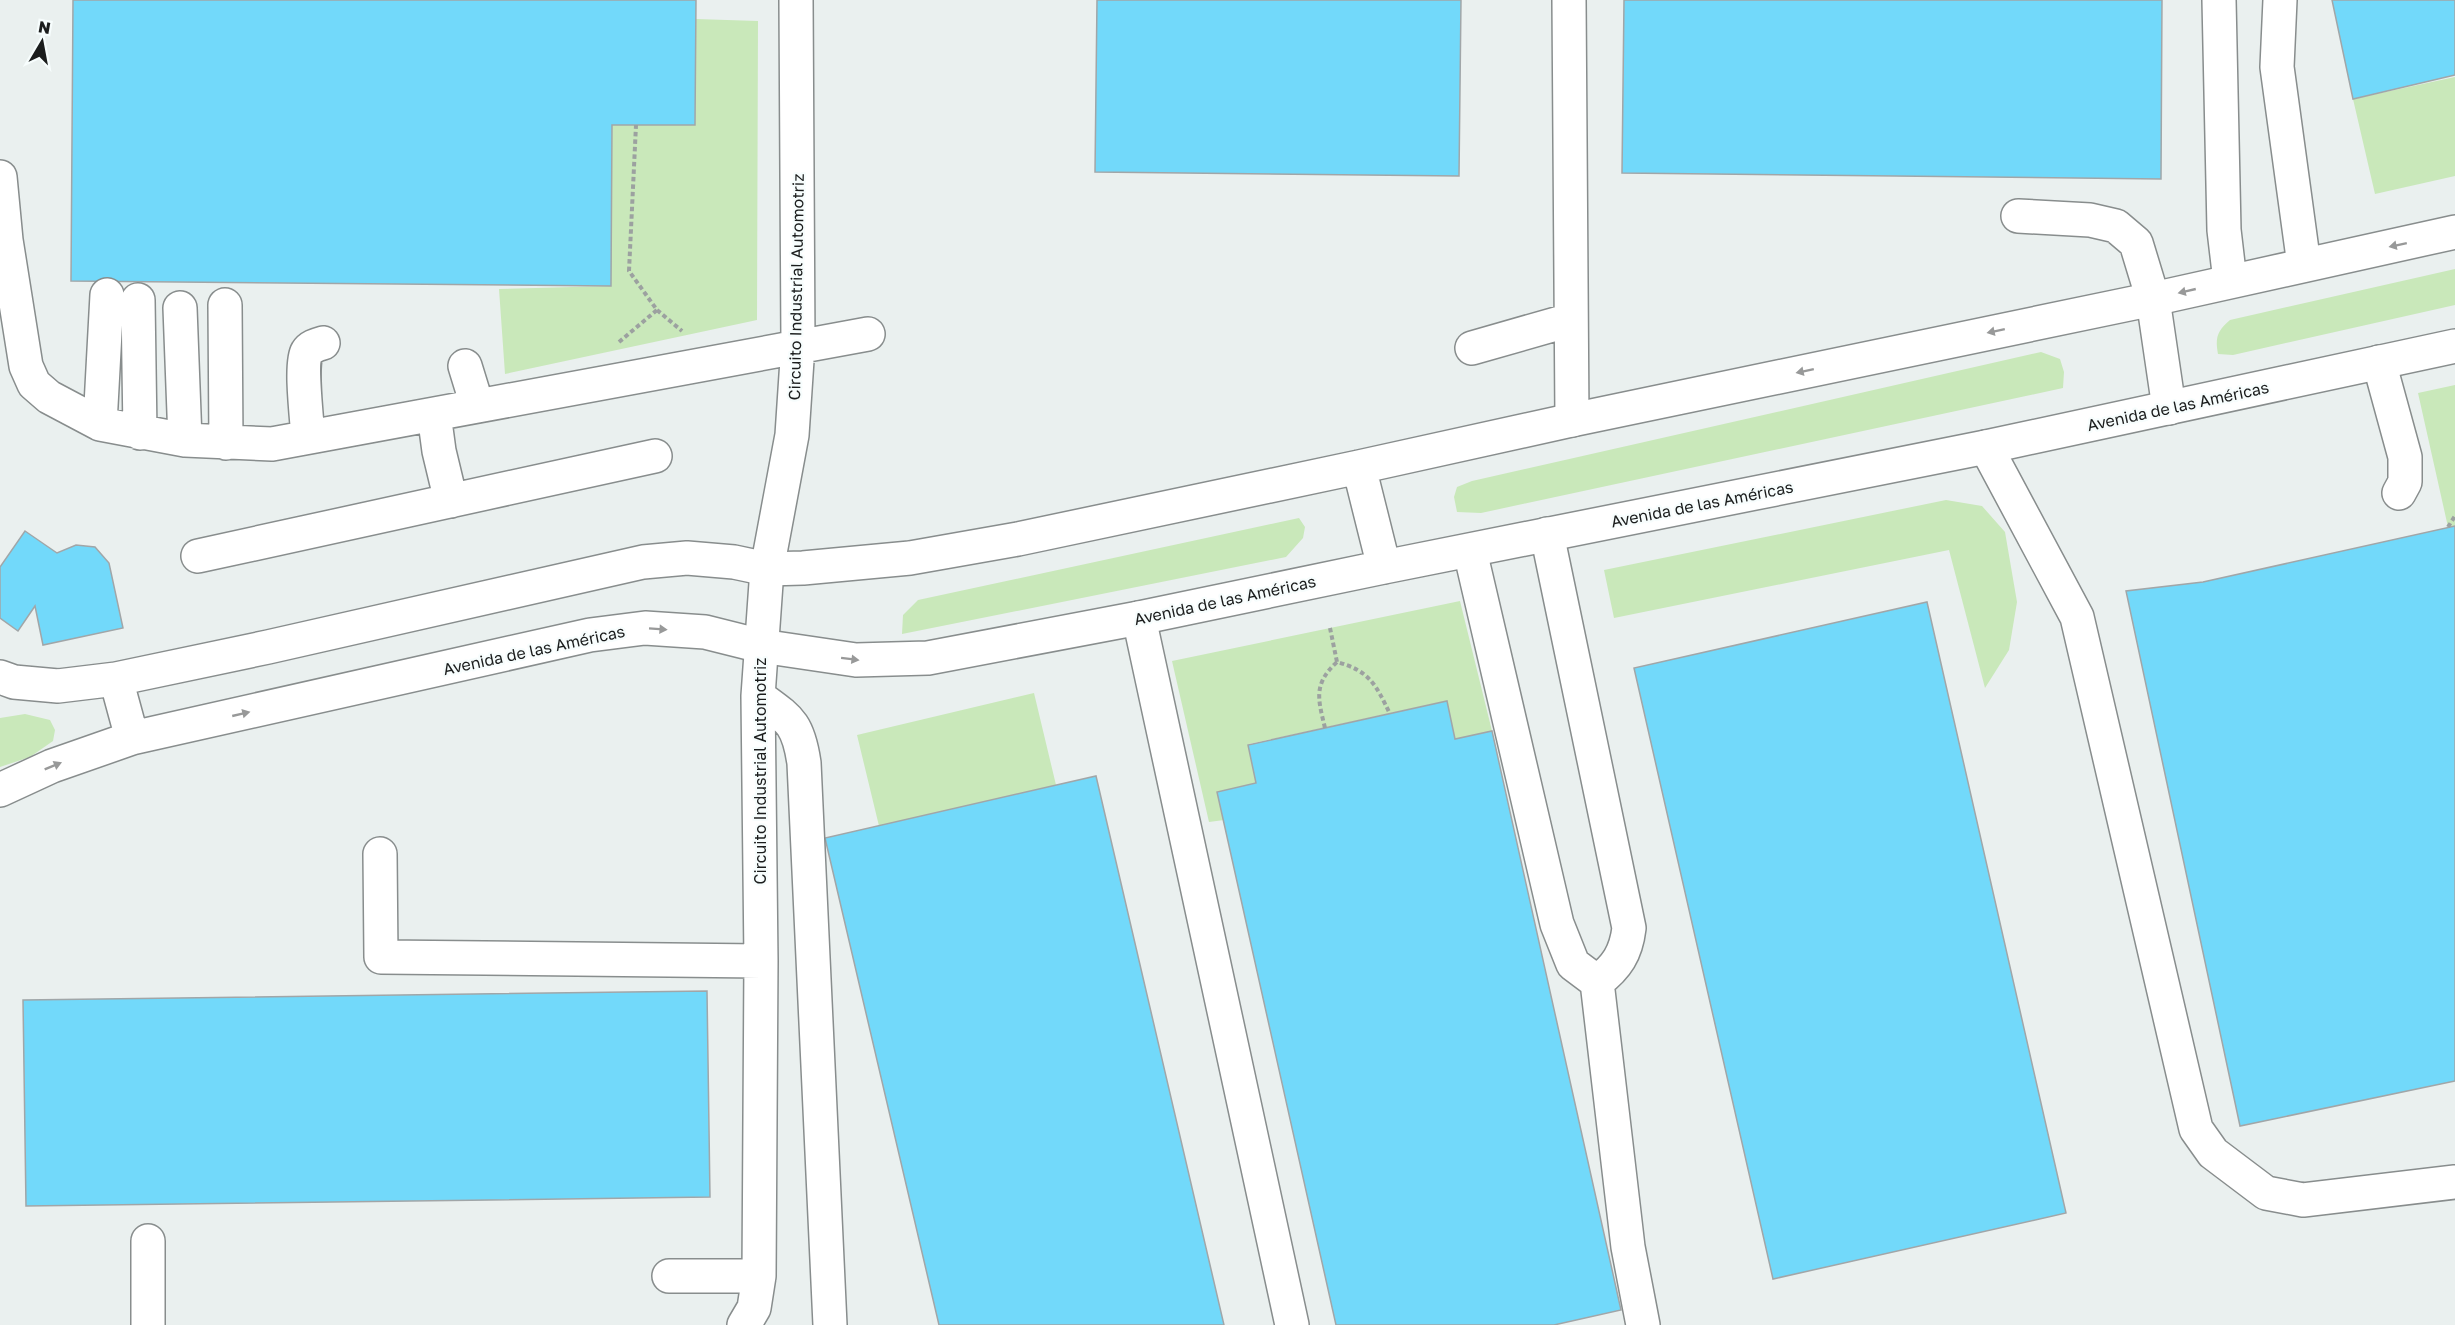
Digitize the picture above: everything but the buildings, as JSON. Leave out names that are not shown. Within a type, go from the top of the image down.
[{"type":"main road","name":"Circuito Industrial Automotriz","points":[[744,1325],[754,1308],[759,1276],[761,961],[758,696],[767,569],[792,435],[798,345],[796,0]]},
{"type":"main road","points":[[1569,0],[1572,420]]},
{"type":"main road","points":[[2219,0],[2224,230],[2230,282]]},
{"type":"main road","points":[[2280,0],[2277,67],[2304,265]]},
{"type":"main road","points":[[0,177],[6,240],[26,366],[34,384],[49,397],[100,424],[140,433],[185,440],[272,444],[868,333]]},
{"type":"main road","points":[[2018,216],[2090,220],[2116,226],[2136,243],[2153,299],[2169,408]]},
{"type":"main road","points":[[0,677],[14,682],[58,686],[117,679],[643,562],[687,558],[734,562],[767,569],[803,568],[910,558],[1018,539],[1572,420],[2153,299],[2455,232]]},
{"type":"main road","points":[[100,424],[122,297],[140,433]]},
{"type":"main road","points":[[225,305],[226,443]]},
{"type":"main road","points":[[180,308],[185,440]]},
{"type":"main road","points":[[1472,348],[1570,320]]},
{"type":"main road","points":[[308,437],[303,366],[306,354],[313,346],[322,343]]},
{"type":"main road","name":"Avenida de las Américas","points":[[0,790],[52,766],[132,738],[590,635],[645,628],[705,632],[761,646],[856,660],[928,658],[1139,618],[1986,447],[2455,346]]},
{"type":"main road","points":[[2379,362],[2405,457],[2405,482],[2400,493]]},
{"type":"main road","points":[[465,366],[477,405]]},
{"type":"main road","points":[[434,414],[439,451],[451,501]]},
{"type":"main road","points":[[1986,447],[2077,617],[2196,1129],[2212,1153],[2266,1193],[2303,1200],[2455,1182]]},
{"type":"main road","points":[[198,556],[654,456]]},
{"type":"main road","points":[[1359,467],[1384,567]]},
{"type":"main road","points":[[1546,534],[1629,928],[1623,955],[1612,970],[1597,982]]},
{"type":"main road","points":[[1470,551],[1557,924],[1573,964],[1597,982],[1628,1247],[1643,1325]]},
{"type":"main road","points":[[1139,618],[1292,1325]]},
{"type":"main road","points":[[117,679],[132,738]]},
{"type":"main road","points":[[758,696],[788,718],[800,738],[804,763],[830,1325]]},
{"type":"main road","points":[[380,854],[381,957],[761,961]]},
{"type":"main road","points":[[148,1240],[148,1325]]},
{"type":"main road","points":[[669,1276],[759,1276]]},
{"type":"path","points":[[636,125],[629,271],[657,310],[686,335]]},
{"type":"path","points":[[615,345],[657,310]]},
{"type":"path","points":[[2448,527],[2455,516]]},
{"type":"path","points":[[1330,628],[1337,662]]},
{"type":"path","points":[[1337,662],[1356,667],[1374,682],[1390,714]]},
{"type":"path","points":[[1324,728],[1319,702],[1320,683],[1327,671],[1337,662]]},
{"type":"green space","points":[[696,19],[758,21],[757,320],[505,374],[499,289],[610,286],[612,125],[695,125]]},
{"type":"green space","points":[[2455,77],[2455,176],[2375,194],[2353,99]]},
{"type":"green space","points":[[2455,269],[2455,305],[2233,355],[2218,354],[2218,335],[2230,320]]},
{"type":"green space","points":[[2041,352],[2060,359],[2064,372],[2063,388],[1481,513],[1457,512],[1454,497],[1457,487],[1472,481]]},
{"type":"green space","points":[[2455,385],[2455,526],[2448,527],[2418,393]]},
{"type":"green space","points":[[1946,500],[1982,506],[2005,532],[2017,602],[2009,650],[1985,688],[1949,550],[1614,618],[1604,570]]},
{"type":"green space","points":[[1299,518],[1305,527],[1303,538],[1286,557],[902,634],[903,615],[918,600]]},
{"type":"green space","points":[[1460,601],[1492,731],[1455,739],[1446,701],[1249,744],[1256,783],[1218,792],[1224,820],[1209,822],[1172,661]]},
{"type":"green space","points":[[1034,693],[1056,785],[879,826],[857,735]]},
{"type":"green space","points":[[25,714],[50,720],[55,730],[53,741],[30,757],[0,767],[0,718]]}]
